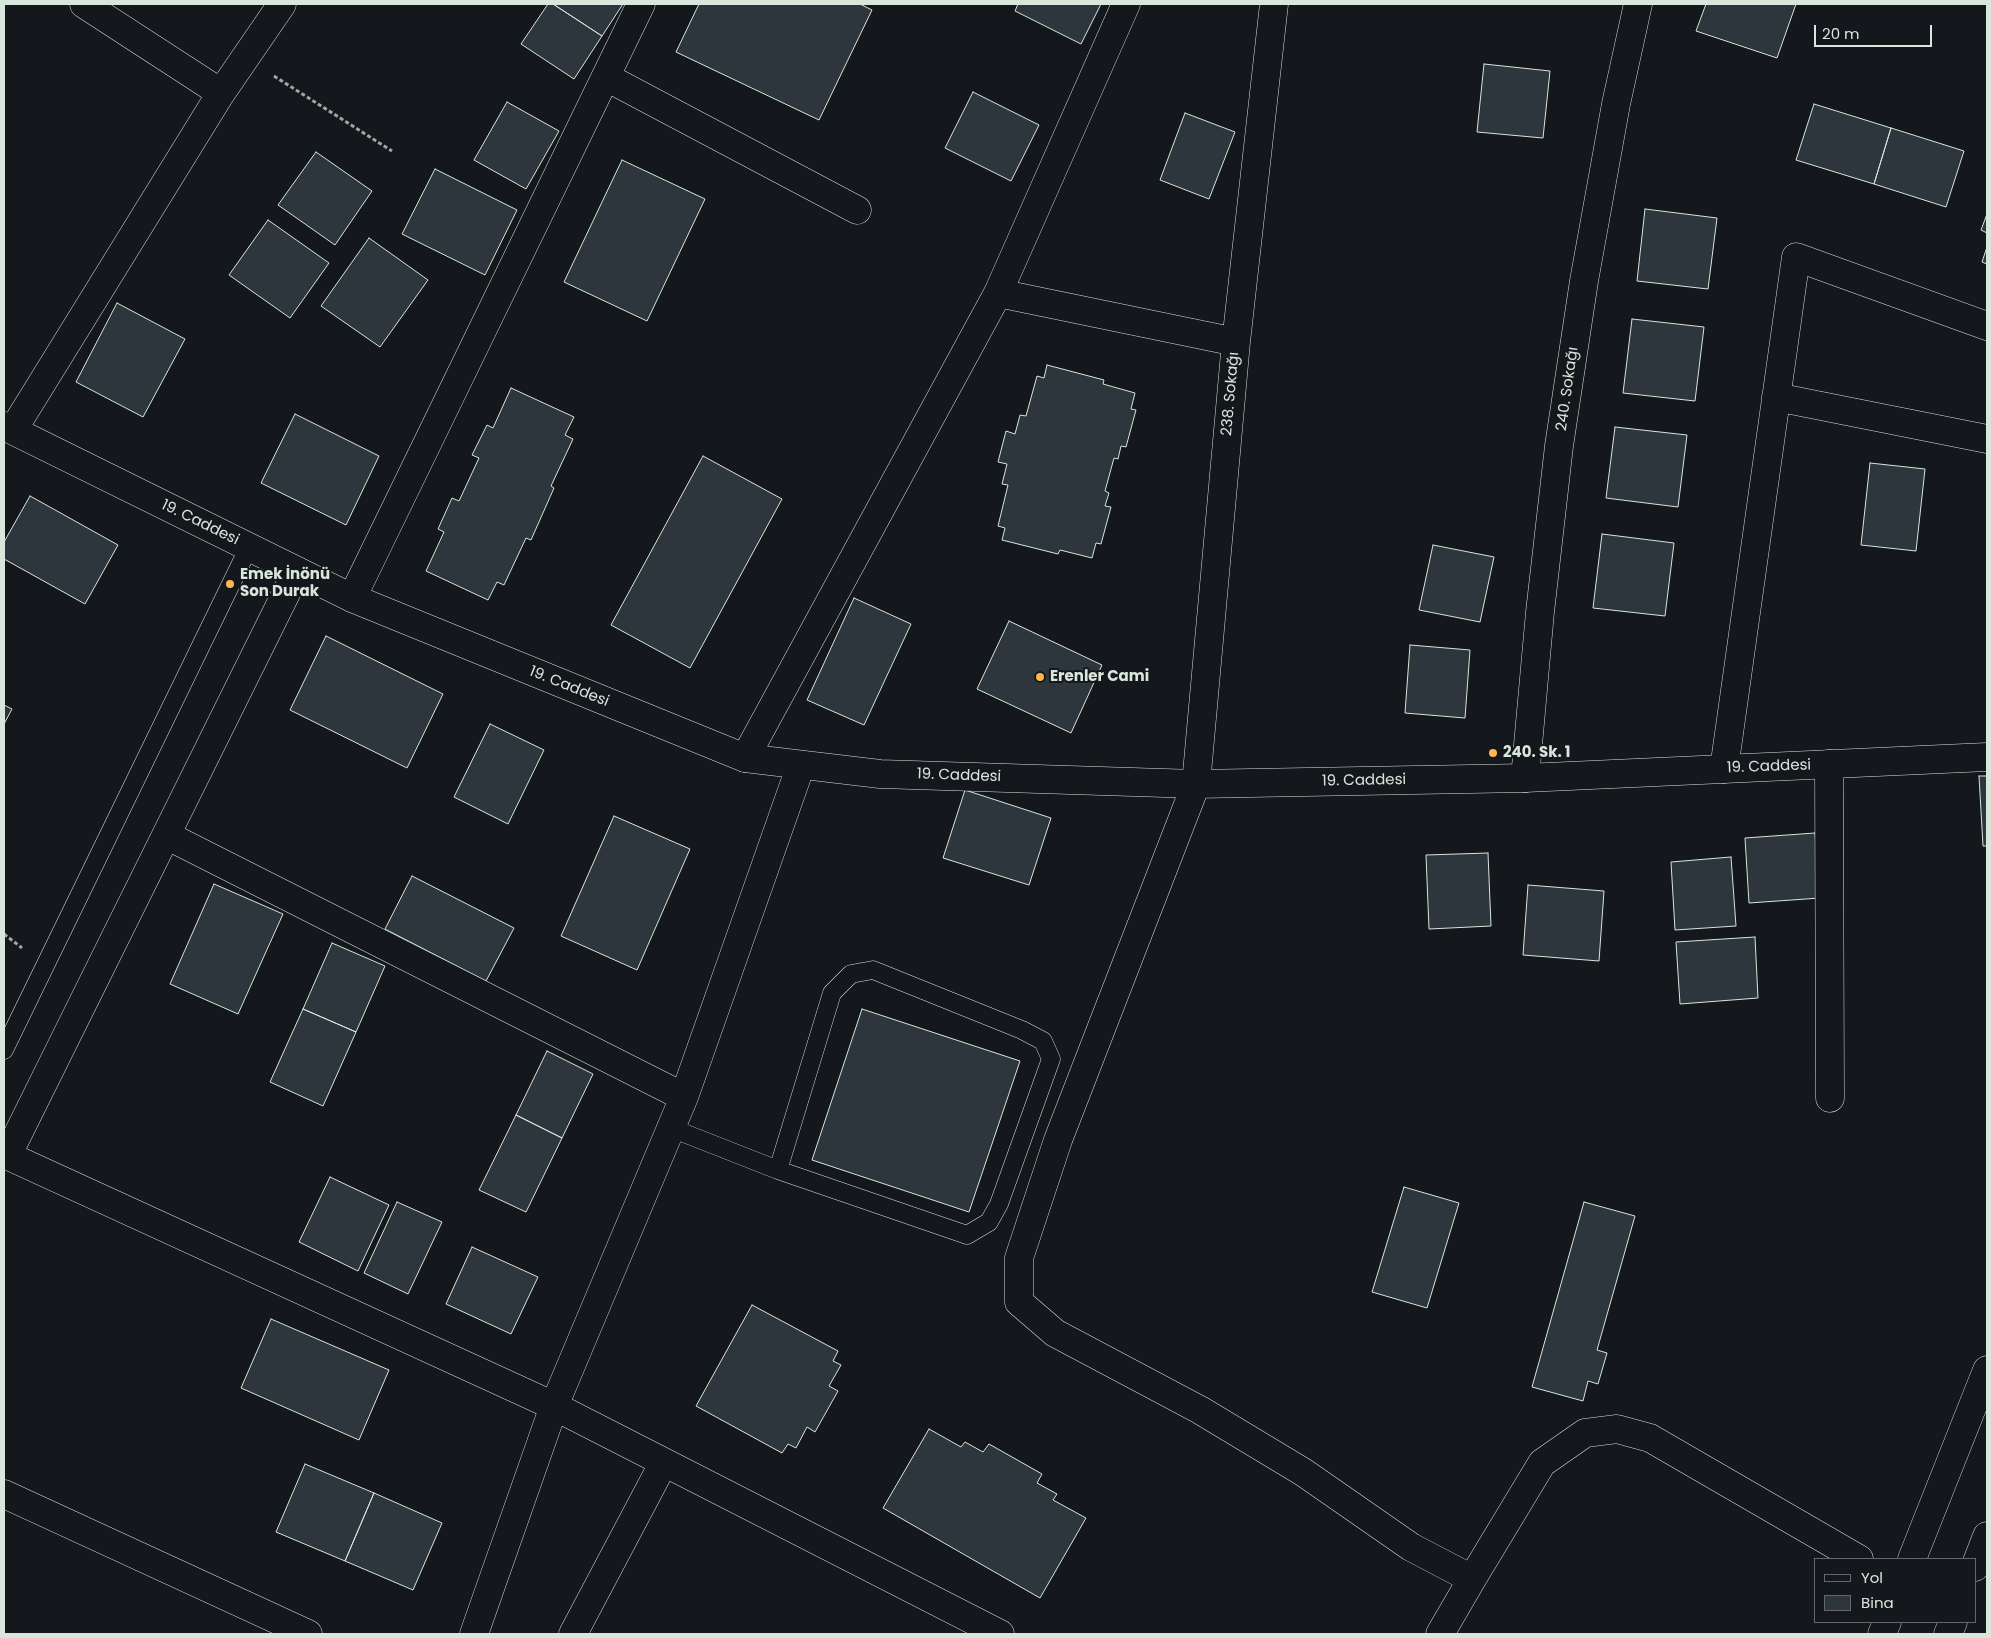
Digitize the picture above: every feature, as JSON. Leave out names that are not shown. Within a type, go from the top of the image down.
[{"type":"main road","points":[[84,4],[221,93]]},
{"type":"main road","points":[[8,428],[221,93],[282,4]]},
{"type":"main road","points":[[352,598],[641,4]]},
{"type":"main road","points":[[745,758],[998,293],[1126,4]]},
{"type":"main road","name":"238. Sokağı","points":[[1274,4],[1236,342],[1196,784],[1058,1140],[1019,1258],[1019,1302],[1055,1333],[1200,1410],[1302,1472],[1411,1547],[1472,1579]]},
{"type":"main road","name":"240. Sokağı","points":[[1525,778],[1540,612],[1561,436],[1586,271],[1616,104],[1638,4]]},
{"type":"main road","points":[[606,76],[857,210]]},
{"type":"main road","points":[[1724,769],[1796,257],[1987,326]]},
{"type":"main road","points":[[998,293],[1236,342]]},
{"type":"main road","points":[[1776,397],[1987,439]]},
{"type":"main road","name":"19. Caddesi","points":[[8,428],[352,598],[745,758],[880,774],[1196,784],[1525,778],[1987,757]]},
{"type":"main road","points":[[297,571],[5,1155],[554,1406],[1000,1634]]},
{"type":"main road","points":[[1829,764],[1830,1098]]},
{"type":"main road","points":[[474,1634],[554,1406],[684,1097],[800,765]]},
{"type":"main road","points":[[166,835],[684,1097]]},
{"type":"main road","points":[[1912,1558],[1987,1370]]},
{"type":"main road","points":[[1440,1634],[1542,1463],[1585,1433],[1617,1429],[1650,1438],[1857,1558]]},
{"type":"main road","points":[[573,1634],[664,1462]]},
{"type":"main road","points":[[4,1494],[308,1634]]},
{"type":"main road","points":[[1976,1564],[1987,1536]]},
{"type":"lane","points":[[4,1050],[249,547]]},
{"type":"lane","points":[[671,1128],[778,1170],[967,1235],[989,1222],[999,1204],[1051,1059],[1043,1041],[1022,1030],[873,970],[851,974],[832,993],[778,1170]]},
{"type":"path","points":[[245,57],[392,151]]},
{"type":"building","points":[[548,4],[553,4],[602,36],[574,79],[521,44]]},
{"type":"building","points":[[553,4],[623,4],[602,36]]},
{"type":"building","points":[[699,4],[860,4],[872,10],[819,120],[676,52]]},
{"type":"building","points":[[1018,4],[1101,4],[1081,44],[1015,11]]},
{"type":"building","points":[[1706,4],[1796,4],[1777,58],[1696,31]]},
{"type":"building","points":[[1484,64],[1550,71],[1543,138],[1477,132]]},
{"type":"building","points":[[973,92],[1039,125],[1011,181],[945,148]]},
{"type":"building","points":[[507,102],[559,131],[526,189],[474,160]]},
{"type":"building","points":[[1814,104],[1891,128],[1874,184],[1796,160]]},
{"type":"building","points":[[1185,113],[1235,132],[1209,199],[1160,180]]},
{"type":"building","points":[[1891,128],[1964,151],[1946,207],[1874,184]]},
{"type":"building","points":[[316,152],[372,191],[335,245],[278,205]]},
{"type":"building","points":[[622,160],[705,199],[647,321],[564,282]]},
{"type":"building","points":[[435,169],[517,210],[485,275],[402,234]]},
{"type":"building","points":[[1645,209],[1717,218],[1708,289],[1637,281]]},
{"type":"building","points":[[1987,214],[1987,233],[1981,230]]},
{"type":"building","points":[[268,220],[329,263],[290,318],[229,275]]},
{"type":"building","points":[[369,238],[428,280],[380,347],[321,306]]},
{"type":"building","points":[[1987,247],[1987,264],[1982,262]]},
{"type":"building","points":[[117,303],[185,339],[143,417],[76,382]]},
{"type":"building","points":[[1632,319],[1704,327],[1695,401],[1623,393]]},
{"type":"building","points":[[1047,365],[1104,380],[1103,384],[1135,393],[1131,409],[1136,410],[1126,447],[1121,446],[1118,459],[1114,458],[1105,491],[1109,493],[1105,506],[1111,507],[1101,544],[1096,543],[1092,558],[1060,550],[1058,554],[1002,540],[1005,528],[998,526],[1008,485],[1002,484],[1007,464],[998,462],[1006,431],[1015,434],[1020,415],[1026,416],[1037,376],[1044,378]]},
{"type":"building","points":[[511,388],[574,417],[565,435],[573,439],[551,486],[554,488],[531,540],[526,538],[504,585],[497,582],[488,600],[426,571],[444,532],[438,529],[452,498],[459,501],[479,458],[472,455],[487,425],[493,428]]},
{"type":"building","points":[[295,414],[379,456],[346,525],[261,483]]},
{"type":"building","points":[[1615,427],[1687,435],[1678,507],[1606,498]]},
{"type":"building","points":[[703,456],[782,499],[690,668],[611,625]]},
{"type":"building","points":[[1870,463],[1925,469],[1916,551],[1861,545]]},
{"type":"building","points":[[30,496],[118,545],[85,604],[4,559],[4,542]]},
{"type":"building","points":[[1602,534],[1674,543],[1665,616],[1593,608]]},
{"type":"building","points":[[1433,545],[1494,557],[1480,622],[1419,610]]},
{"type":"building","points":[[854,598],[911,624],[864,725],[807,700]]},
{"type":"building","name":"Erenler Cami","points":[[1009,621],[1102,665],[1071,733],[977,689]]},
{"type":"building","points":[[326,636],[443,694],[407,768],[290,710]]},
{"type":"building","points":[[1410,645],[1470,650],[1465,718],[1405,713]]},
{"type":"building","points":[[4,705],[12,709],[4,724]]},
{"type":"building","points":[[490,724],[544,750],[508,824],[454,797]]},
{"type":"building","points":[[1979,776],[1987,776],[1987,846],[1983,846]]},
{"type":"building","points":[[965,790],[1051,818],[1029,885],[943,858]]},
{"type":"building","points":[[614,816],[690,849],[637,970],[561,936]]},
{"type":"building","points":[[1815,833],[1820,898],[1749,903],[1745,838]]},
{"type":"building","points":[[1488,853],[1491,926],[1429,929],[1426,855]]},
{"type":"building","points":[[1731,857],[1736,926],[1675,930],[1671,862]]},
{"type":"building","points":[[412,876],[514,928],[486,981],[385,929]]},
{"type":"building","points":[[214,884],[283,914],[238,1014],[170,984]]},
{"type":"building","points":[[1528,885],[1604,891],[1599,961],[1523,955]]},
{"type":"building","points":[[1755,937],[1758,998],[1680,1004],[1676,942]]},
{"type":"building","points":[[332,943],[385,966],[356,1032],[303,1009]]},
{"type":"building","points":[[303,1009],[356,1032],[323,1106],[270,1082]]},
{"type":"building","points":[[862,1009],[1020,1061],[969,1212],[812,1160]]},
{"type":"building","points":[[547,1051],[593,1074],[562,1138],[516,1115]]},
{"type":"building","points":[[516,1115],[562,1138],[526,1212],[479,1190]]},
{"type":"building","points":[[330,1177],[389,1205],[358,1271],[299,1242]]},
{"type":"building","points":[[1404,1187],[1459,1203],[1427,1308],[1372,1292]]},
{"type":"building","points":[[397,1202],[442,1222],[408,1294],[364,1273]]},
{"type":"building","points":[[1584,1202],[1635,1216],[1597,1350],[1607,1353],[1598,1384],[1588,1381],[1583,1401],[1532,1387]]},
{"type":"building","points":[[472,1247],[538,1277],[511,1334],[446,1304]]},
{"type":"building","points":[[752,1305],[838,1351],[833,1361],[841,1365],[829,1386],[838,1391],[815,1432],[807,1427],[796,1448],[788,1444],[782,1453],[696,1406]]},
{"type":"building","points":[[271,1319],[389,1370],[359,1440],[241,1388]]},
{"type":"building","points":[[929,1429],[961,1447],[965,1442],[983,1452],[989,1444],[1042,1474],[1037,1483],[1057,1494],[1053,1500],[1086,1518],[1040,1598],[883,1508]]},
{"type":"building","points":[[305,1464],[374,1493],[345,1561],[276,1532]]},
{"type":"building","points":[[374,1493],[442,1523],[413,1590],[345,1561]]},
{"type":"place","name":"Emek İnönü Son Durak","points":[[230,584]]},
{"type":"place","name":"Erenler Cami","points":[[1040,677]]},
{"type":"place","name":"240. Sk. 1","points":[[1493,753]]}]
